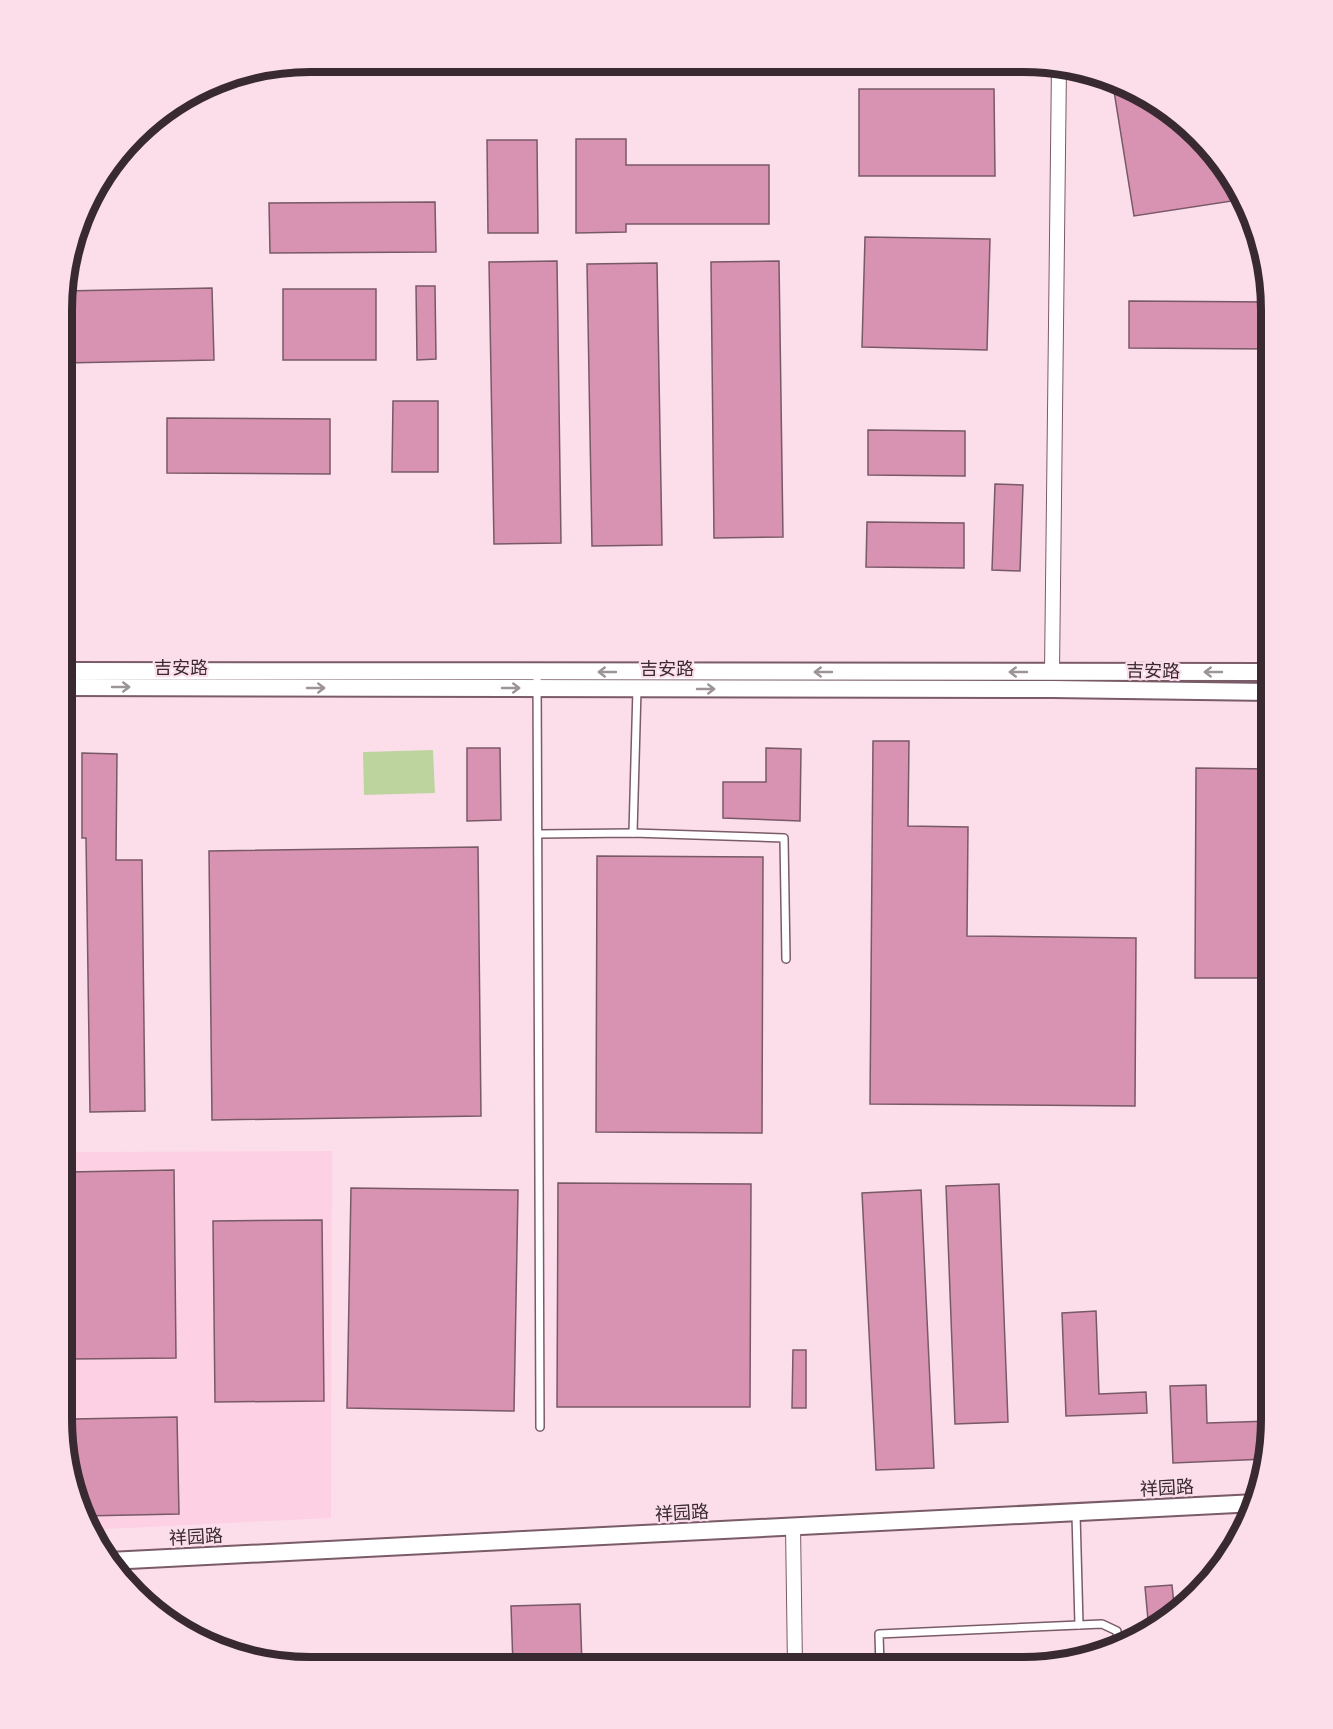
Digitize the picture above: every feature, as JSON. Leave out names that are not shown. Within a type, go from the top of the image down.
[{"type":"street","points":[[1052,672],[1059,75]]},
{"type":"street","name":"吉安路","points":[[72,671],[537,680]]},
{"type":"street","name":"吉安路","points":[[72,687],[1052,672],[1261,672]]},
{"type":"street","name":"吉安路","points":[[637,680],[1261,692]]},
{"type":"street","name":"祥园路","points":[[119,1561],[1245,1504]]},
{"type":"street","points":[[793,1526],[795,1657]]},
{"type":"lane","points":[[537,680],[540,1427]]},
{"type":"lane","points":[[633,833],[637,680]]},
{"type":"lane","points":[[538,834],[633,833],[784,838],[786,959]]},
{"type":"lane","points":[[1076,1512],[1079,1625]]},
{"type":"lane","points":[[880,1657],[879,1634],[1102,1624],[1117,1631],[1117,1637]]},
{"type":"shaded area","points":[[433,750],[435,793],[364,795],[363,752]]},
{"type":"shaded area","points":[[332,1151],[331,1518],[100,1529],[80,1481],[74,1450],[72,1152]]},
{"type":"building","points":[[859,89],[994,89],[995,176],[859,176]]},
{"type":"building","points":[[1114,91],[1142,104],[1180,131],[1212,165],[1234,201],[1134,216]]},
{"type":"building","points":[[576,139],[626,139],[626,165],[769,165],[769,224],[626,224],[626,232],[576,233]]},
{"type":"building","points":[[487,140],[537,140],[538,233],[488,233]]},
{"type":"building","points":[[435,202],[436,252],[270,253],[269,203]]},
{"type":"building","points":[[865,237],[990,239],[987,350],[862,347]]},
{"type":"building","points":[[557,261],[561,543],[494,544],[489,262]]},
{"type":"building","points":[[779,261],[783,537],[714,538],[711,262]]},
{"type":"building","points":[[657,263],[662,545],[592,546],[587,264]]},
{"type":"building","points":[[416,286],[435,286],[436,359],[417,360]]},
{"type":"building","points":[[212,288],[214,360],[72,363],[73,291]]},
{"type":"building","points":[[283,289],[376,289],[376,360],[283,360]]},
{"type":"building","points":[[1129,301],[1260,302],[1261,349],[1129,348]]},
{"type":"building","points":[[393,401],[438,401],[438,472],[392,472]]},
{"type":"building","points":[[167,418],[330,419],[330,474],[167,473]]},
{"type":"building","points":[[868,430],[965,431],[965,476],[868,475]]},
{"type":"building","points":[[995,484],[1023,485],[1020,571],[992,570]]},
{"type":"building","points":[[867,522],[964,523],[964,568],[866,567]]},
{"type":"building","points":[[873,741],[909,741],[908,826],[968,827],[967,936],[1136,938],[1135,1106],[870,1104]]},
{"type":"building","points":[[467,748],[500,748],[501,820],[467,821]]},
{"type":"building","points":[[766,748],[801,749],[800,821],[723,818],[723,782],[766,782]]},
{"type":"building","points":[[82,753],[117,754],[116,860],[142,860],[145,1111],[90,1112],[86,838],[82,838]]},
{"type":"building","points":[[1196,768],[1261,769],[1261,978],[1195,978]]},
{"type":"building","points":[[478,847],[481,1116],[212,1120],[209,851]]},
{"type":"building","points":[[597,856],[763,857],[762,1133],[596,1132]]},
{"type":"building","points":[[174,1170],[176,1358],[72,1359],[72,1172]]},
{"type":"building","points":[[558,1183],[751,1184],[750,1407],[557,1407]]},
{"type":"building","points":[[999,1184],[1008,1422],[955,1424],[946,1186]]},
{"type":"building","points":[[351,1188],[518,1190],[514,1411],[347,1408]]},
{"type":"building","points":[[921,1190],[934,1468],[876,1470],[862,1193]]},
{"type":"building","points":[[322,1220],[324,1401],[215,1402],[213,1221]]},
{"type":"building","points":[[1096,1311],[1099,1394],[1146,1392],[1147,1413],[1066,1416],[1062,1313]]},
{"type":"building","points":[[793,1350],[806,1350],[806,1408],[792,1408]]},
{"type":"building","points":[[1206,1385],[1207,1423],[1261,1421],[1257,1459],[1173,1463],[1170,1386]]},
{"type":"building","points":[[177,1417],[179,1514],[93,1516],[80,1481],[74,1450],[73,1419]]},
{"type":"building","points":[[1172,1585],[1174,1603],[1148,1621],[1145,1587]]},
{"type":"building","points":[[580,1604],[582,1657],[513,1657],[511,1606]]},
{"type":"building","points":[[461,1654],[461,1657],[424,1656]]}]
